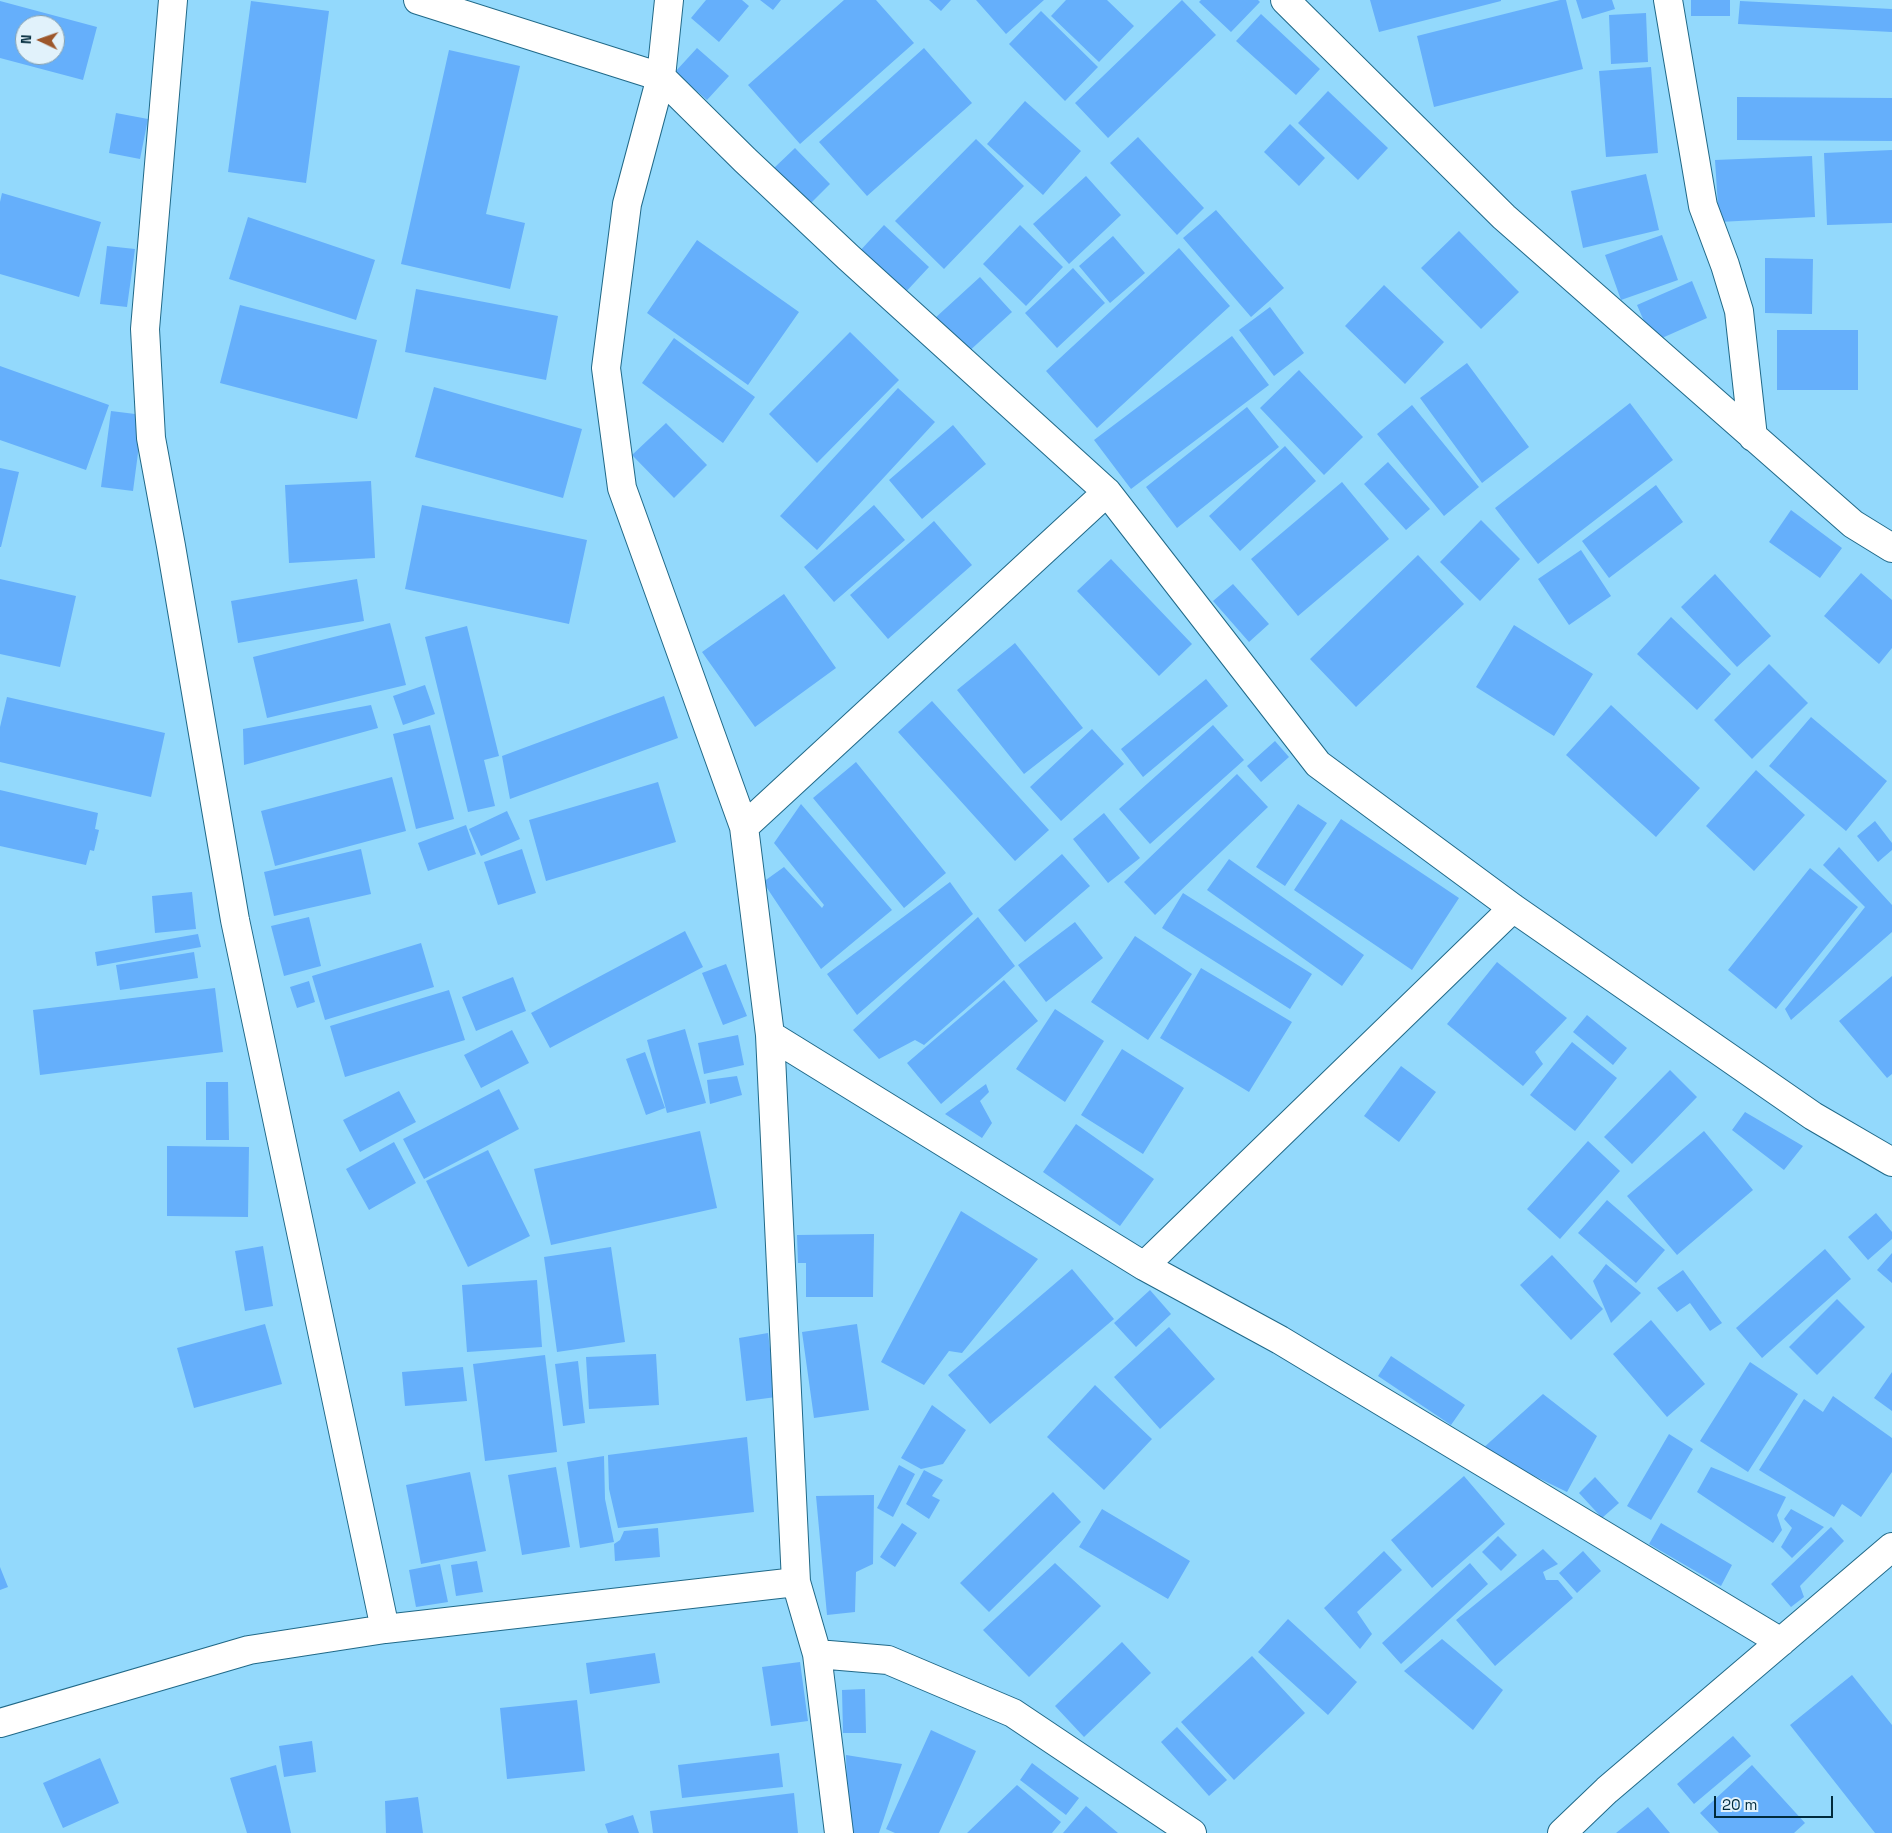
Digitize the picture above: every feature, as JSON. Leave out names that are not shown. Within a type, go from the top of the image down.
[{"type":"street","points":[[173,0],[145,329],[150,438],[173,556],[235,920],[385,1629]]},
{"type":"street","points":[[418,0],[661,77],[744,160],[848,257],[1107,492],[1318,764],[1513,908],[1813,1116],[1892,1162]]},
{"type":"street","points":[[669,0],[661,77],[627,204],[606,368],[622,488],[744,828],[770,1035],[796,1582],[817,1654],[839,1833]]},
{"type":"street","points":[[1285,0],[1504,217],[1853,524],[1892,548]]},
{"type":"street","points":[[1668,0],[1702,206],[1725,265],[1739,311],[1754,437]]},
{"type":"street","points":[[744,828],[1107,492]]},
{"type":"street","points":[[1144,1266],[1513,908]]},
{"type":"street","points":[[770,1035],[1144,1266],[1288,1346],[1781,1642]]},
{"type":"street","points":[[1562,1833],[1607,1790],[1892,1547]]},
{"type":"street","points":[[0,1724],[249,1650],[385,1629],[796,1582]]},
{"type":"street","points":[[817,1654],[888,1660],[1013,1713],[1192,1833]]},
{"type":"building","points":[[706,0],[742,0],[749,6],[719,42],[691,18]]},
{"type":"building","points":[[760,0],[781,0],[773,10]]},
{"type":"building","points":[[844,0],[876,0],[914,43],[800,144],[748,85]]},
{"type":"building","points":[[929,0],[951,0],[941,11]]},
{"type":"building","points":[[976,0],[1044,0],[1006,34]]},
{"type":"building","points":[[1066,0],[1107,0],[1134,26],[1099,62],[1051,16]]},
{"type":"building","points":[[1182,0],[1216,35],[1108,138],[1075,103]]},
{"type":"building","points":[[1201,0],[1258,0],[1260,2],[1231,32],[1199,2]]},
{"type":"building","points":[[1370,0],[1501,0],[1501,1],[1379,32]]},
{"type":"building","points":[[1566,0],[1583,69],[1434,107],[1417,36]]},
{"type":"building","points":[[1576,0],[1612,0],[1615,9],[1582,19]]},
{"type":"building","points":[[1691,0],[1730,0],[1730,16],[1691,16]]},
{"type":"building","points":[[0,1],[52,15],[15,15],[15,62],[0,58]]},
{"type":"building","points":[[251,1],[329,11],[306,183],[228,172]]},
{"type":"building","points":[[1740,1],[1892,9],[1892,32],[1738,24]]},
{"type":"building","points":[[1041,11],[1098,67],[1065,101],[1009,44]]},
{"type":"building","points":[[1646,13],[1648,62],[1611,64],[1609,15]]},
{"type":"building","points":[[1261,14],[1320,69],[1296,95],[1236,41]]},
{"type":"building","points":[[65,18],[97,27],[83,80],[26,65],[65,65]]},
{"type":"building","points":[[697,48],[729,76],[707,100],[675,72]]},
{"type":"building","points":[[924,48],[972,103],[867,196],[819,142]]},
{"type":"building","points":[[449,50],[520,66],[486,214],[525,223],[510,289],[401,264]]},
{"type":"building","points":[[1651,67],[1658,153],[1606,157],[1599,71]]},
{"type":"building","points":[[1328,91],[1388,148],[1358,180],[1298,123]]},
{"type":"building","points":[[1737,97],[1892,98],[1892,141],[1737,140]]},
{"type":"building","points":[[1025,101],[1081,151],[1043,195],[987,144]]},
{"type":"building","points":[[116,113],[148,119],[140,159],[109,153]]},
{"type":"building","points":[[1290,124],[1325,158],[1299,186],[1264,152]]},
{"type":"building","points":[[1138,137],[1204,208],[1177,235],[1110,163]]},
{"type":"building","points":[[976,139],[1024,186],[944,269],[895,221]]},
{"type":"building","points":[[795,148],[830,184],[809,205],[774,168]]},
{"type":"building","points":[[1892,150],[1892,223],[1827,225],[1824,153]]},
{"type":"building","points":[[1812,156],[1815,217],[1719,222],[1715,160]]},
{"type":"building","points":[[1646,174],[1659,230],[1583,248],[1571,191]]},
{"type":"building","points":[[1086,176],[1121,215],[1069,264],[1033,224]]},
{"type":"building","points":[[2,193],[101,222],[79,297],[0,274],[0,202]]},
{"type":"building","points":[[1216,210],[1284,288],[1251,317],[1183,238]]},
{"type":"building","points":[[248,217],[375,260],[356,320],[229,279]]},
{"type":"building","points":[[884,225],[929,267],[902,296],[857,254]]},
{"type":"building","points":[[1020,225],[1063,267],[1026,306],[983,264]]},
{"type":"building","points":[[1459,231],[1519,292],[1481,329],[1421,268]]},
{"type":"building","points":[[1662,235],[1678,280],[1621,300],[1605,255]]},
{"type":"building","points":[[1113,236],[1145,273],[1110,303],[1079,266]]},
{"type":"building","points":[[697,240],[799,312],[748,385],[647,313]]},
{"type":"building","points":[[107,246],[135,249],[127,307],[100,304]]},
{"type":"building","points":[[1179,248],[1230,306],[1097,428],[1046,371]]},
{"type":"building","points":[[1765,258],[1813,259],[1812,314],[1765,313]]},
{"type":"building","points":[[1073,268],[1105,303],[1057,348],[1025,313]]},
{"type":"building","points":[[980,277],[1012,312],[966,354],[934,319]]},
{"type":"building","points":[[1692,281],[1707,318],[1653,342],[1637,305]]},
{"type":"building","points":[[1384,285],[1444,342],[1405,384],[1345,326]]},
{"type":"building","points":[[416,289],[558,316],[546,380],[405,352]]},
{"type":"building","points":[[240,305],[377,340],[357,419],[220,383]]},
{"type":"building","points":[[1270,307],[1304,353],[1274,376],[1239,330]]},
{"type":"building","points":[[1777,330],[1858,330],[1858,390],[1777,390]]},
{"type":"building","points":[[850,332],[899,380],[817,463],[769,414]]},
{"type":"building","points":[[1232,336],[1269,385],[1131,489],[1094,440]]},
{"type":"building","points":[[674,338],[755,397],[723,443],[642,383]]},
{"type":"building","points":[[1467,363],[1529,447],[1482,483],[1420,398]]},
{"type":"building","points":[[0,366],[109,405],[86,470],[0,440]]},
{"type":"building","points":[[1299,370],[1363,437],[1324,475],[1260,408]]},
{"type":"building","points":[[434,387],[582,429],[563,498],[415,457]]},
{"type":"building","points":[[898,388],[935,422],[817,550],[780,516]]},
{"type":"building","points":[[1630,403],[1673,460],[1538,564],[1495,508]]},
{"type":"building","points":[[1412,405],[1479,487],[1444,516],[1377,434]]},
{"type":"building","points":[[1247,407],[1279,447],[1177,528],[1146,487]]},
{"type":"building","points":[[111,411],[143,415],[133,491],[101,487]]},
{"type":"building","points":[[666,423],[707,465],[674,498],[632,455]]},
{"type":"building","points":[[953,425],[986,464],[922,519],[889,480]]},
{"type":"building","points":[[1285,446],[1316,481],[1240,551],[1209,516]]},
{"type":"building","points":[[1388,462],[1430,509],[1406,530],[1364,484]]},
{"type":"building","points":[[0,468],[19,472],[1,547],[0,547]]},
{"type":"building","points":[[371,481],[375,558],[289,563],[285,485]]},
{"type":"building","points":[[1342,482],[1389,539],[1298,616],[1251,559]]},
{"type":"building","points":[[1656,485],[1683,522],[1609,578],[1582,541]]},
{"type":"building","points":[[422,505],[587,540],[569,624],[405,589]]},
{"type":"building","points":[[874,505],[905,540],[834,602],[804,567]]},
{"type":"building","points":[[1791,510],[1842,548],[1820,578],[1769,542]]},
{"type":"building","points":[[1481,520],[1520,559],[1480,601],[1440,562]]},
{"type":"building","points":[[934,521],[972,565],[888,639],[850,595]]},
{"type":"building","points":[[1581,550],[1611,596],[1569,625],[1538,579]]},
{"type":"building","points":[[1418,555],[1464,604],[1356,707],[1310,659]]},
{"type":"building","points":[[1111,559],[1192,644],[1159,676],[1077,591]]},
{"type":"building","points":[[1861,573],[1892,600],[1892,648],[1879,664],[1824,616]]},
{"type":"building","points":[[1715,574],[1771,636],[1737,667],[1681,607]]},
{"type":"building","points":[[0,579],[76,596],[60,667],[0,654]]},
{"type":"building","points":[[357,579],[364,621],[238,643],[231,601]]},
{"type":"building","points":[[1233,584],[1269,624],[1249,642],[1213,601]]},
{"type":"building","points":[[784,594],[836,668],[755,727],[702,652]]},
{"type":"building","points":[[1671,617],[1731,674],[1697,710],[1637,654]]},
{"type":"building","points":[[390,623],[406,685],[267,718],[253,657]]},
{"type":"building","points":[[1514,625],[1593,674],[1554,736],[1476,687]]},
{"type":"building","points":[[467,626],[499,756],[484,760],[495,806],[468,812],[425,637]]},
{"type":"building","points":[[1015,643],[1083,728],[1024,774],[957,690]]},
{"type":"building","points":[[1769,664],[1808,703],[1752,759],[1714,720]]},
{"type":"building","points":[[1206,679],[1228,706],[1143,777],[1121,749]]},
{"type":"building","points":[[425,685],[435,714],[403,725],[393,696]]},
{"type":"building","points":[[664,696],[678,738],[510,799],[502,756]]},
{"type":"building","points":[[7,697],[165,733],[151,797],[0,762],[0,727]]},
{"type":"building","points":[[932,701],[1049,830],[1015,861],[898,732]]},
{"type":"building","points":[[371,705],[378,728],[244,765],[243,729]]},
{"type":"building","points":[[1611,705],[1700,788],[1656,837],[1566,755]]},
{"type":"building","points":[[1811,717],[1887,781],[1846,831],[1769,766]]},
{"type":"building","points":[[430,725],[454,819],[416,829],[393,734]]},
{"type":"building","points":[[1213,725],[1244,760],[1150,844],[1119,809]]},
{"type":"building","points":[[1092,729],[1124,764],[1061,821],[1030,787]]},
{"type":"building","points":[[1275,741],[1289,757],[1261,782],[1247,766]]},
{"type":"building","points":[[856,762],[946,873],[904,908],[813,798]]},
{"type":"building","points":[[1756,770],[1805,815],[1754,871],[1706,826]]},
{"type":"building","points":[[1237,774],[1268,807],[1155,915],[1124,882]]},
{"type":"building","points":[[392,777],[406,831],[275,866],[261,811]]},
{"type":"building","points":[[658,782],[676,842],[546,881],[529,820]]},
{"type":"building","points":[[0,790],[98,813],[95,829],[99,830],[94,851],[90,850],[86,865],[0,846]]},
{"type":"building","points":[[801,804],[892,910],[821,969],[763,882],[784,867],[822,908],[824,905],[774,843]]},
{"type":"building","points":[[1298,804],[1327,823],[1285,886],[1256,867]]},
{"type":"building","points":[[507,811],[520,839],[481,856],[469,829]]},
{"type":"building","points":[[1104,813],[1140,858],[1108,883],[1073,839]]},
{"type":"building","points":[[1341,819],[1459,898],[1412,970],[1294,890]]},
{"type":"building","points":[[1875,821],[1892,843],[1892,850],[1878,862],[1857,836]]},
{"type":"building","points":[[466,825],[476,854],[428,871],[418,843]]},
{"type":"building","points":[[1839,847],[1892,905],[1892,932],[1791,1020],[1785,1009],[1865,907],[1823,865]]},
{"type":"building","points":[[361,849],[371,894],[274,916],[264,872]]},
{"type":"building","points":[[522,849],[536,893],[498,905],[484,862]]},
{"type":"building","points":[[1062,854],[1090,886],[1025,942],[998,910]]},
{"type":"building","points":[[1229,859],[1364,955],[1342,986],[1207,890]]},
{"type":"building","points":[[1810,868],[1858,907],[1776,1009],[1728,970]]},
{"type":"building","points":[[950,882],[973,914],[857,1015],[827,974]]},
{"type":"building","points":[[192,892],[196,929],[155,933],[152,896]]},
{"type":"building","points":[[1183,893],[1312,974],[1290,1009],[1162,928]]},
{"type":"building","points":[[309,917],[321,966],[284,976],[271,926]]},
{"type":"building","points":[[978,917],[1015,966],[924,1045],[915,1040],[879,1059],[853,1030]]},
{"type":"building","points":[[1075,922],[1103,958],[1046,1002],[1018,965]]},
{"type":"building","points":[[685,931],[703,967],[550,1048],[531,1013]]},
{"type":"building","points":[[198,934],[201,947],[97,966],[95,952]]},
{"type":"building","points":[[1135,936],[1192,974],[1148,1040],[1091,1002]]},
{"type":"building","points":[[421,943],[434,987],[325,1020],[312,976]]},
{"type":"building","points":[[194,952],[198,978],[120,990],[116,965]]},
{"type":"building","points":[[1497,962],[1567,1018],[1535,1052],[1543,1064],[1523,1086],[1447,1024]]},
{"type":"building","points":[[726,964],[747,1016],[723,1025],[702,973]]},
{"type":"building","points":[[1201,968],[1292,1022],[1249,1092],[1160,1038]]},
{"type":"building","points":[[1892,976],[1892,1074],[1887,1078],[1839,1021]]},
{"type":"building","points":[[513,977],[526,1011],[476,1031],[462,997]]},
{"type":"building","points":[[1004,980],[1038,1021],[941,1104],[907,1063]]},
{"type":"building","points":[[309,981],[315,1002],[297,1008],[290,987]]},
{"type":"building","points":[[215,988],[223,1052],[40,1075],[33,1010]]},
{"type":"building","points":[[449,990],[465,1040],[345,1077],[330,1026]]},
{"type":"building","points":[[1055,1009],[1104,1041],[1065,1102],[1016,1069]]},
{"type":"building","points":[[1587,1015],[1627,1048],[1613,1065],[1573,1032]]},
{"type":"building","points":[[685,1029],[706,1103],[667,1113],[647,1040]]},
{"type":"building","points":[[512,1030],[529,1063],[481,1088],[464,1055]]},
{"type":"building","points":[[738,1035],[744,1065],[704,1074],[698,1043]]},
{"type":"building","points":[[1572,1042],[1617,1078],[1575,1131],[1530,1095]]},
{"type":"building","points":[[1122,1049],[1184,1088],[1143,1154],[1081,1115]]},
{"type":"building","points":[[645,1052],[665,1108],[646,1115],[626,1059]]},
{"type":"building","points":[[1401,1066],[1436,1092],[1399,1142],[1364,1116]]},
{"type":"building","points":[[1670,1070],[1697,1097],[1632,1164],[1604,1137]]},
{"type":"building","points":[[737,1076],[742,1095],[710,1104],[707,1080]]},
{"type":"building","points":[[206,1082],[228,1082],[229,1140],[206,1140]]},
{"type":"building","points":[[986,1084],[989,1092],[980,1101],[992,1123],[982,1138],[945,1114]]},
{"type":"building","points":[[499,1089],[519,1129],[424,1179],[403,1139]]},
{"type":"building","points":[[399,1091],[416,1122],[360,1152],[343,1120]]},
{"type":"building","points":[[1745,1112],[1803,1146],[1784,1170],[1732,1130]]},
{"type":"building","points":[[1076,1124],[1154,1179],[1120,1226],[1043,1172]]},
{"type":"building","points":[[700,1131],[717,1208],[551,1245],[534,1169]]},
{"type":"building","points":[[1704,1131],[1753,1190],[1677,1255],[1627,1196]]},
{"type":"building","points":[[1588,1141],[1620,1171],[1560,1239],[1527,1209]]},
{"type":"building","points":[[394,1142],[416,1183],[369,1210],[346,1169]]},
{"type":"building","points":[[167,1146],[249,1147],[248,1217],[167,1216]]},
{"type":"building","points":[[488,1150],[530,1236],[468,1267],[426,1181]]},
{"type":"building","points":[[1607,1200],[1665,1250],[1636,1283],[1578,1233]]},
{"type":"building","points":[[961,1211],[1038,1259],[962,1353],[949,1351],[924,1385],[881,1362]]},
{"type":"building","points":[[1876,1213],[1892,1232],[1892,1239],[1868,1260],[1848,1237]]},
{"type":"building","points":[[874,1234],[873,1297],[806,1297],[806,1263],[798,1263],[797,1235]]},
{"type":"building","points":[[263,1246],[273,1306],[245,1311],[235,1251]]},
{"type":"building","points":[[611,1247],[625,1342],[557,1352],[544,1257]]},
{"type":"building","points":[[1825,1249],[1851,1279],[1762,1358],[1736,1328]]},
{"type":"building","points":[[1892,1253],[1892,1283],[1877,1270]]},
{"type":"building","points":[[1552,1255],[1603,1309],[1571,1340],[1520,1285]]},
{"type":"building","points":[[1606,1264],[1641,1293],[1611,1323],[1593,1281]]},
{"type":"building","points":[[1072,1269],[1114,1319],[990,1424],[948,1375]]},
{"type":"building","points":[[1683,1270],[1722,1323],[1710,1331],[1690,1303],[1677,1312],[1657,1288]]},
{"type":"building","points":[[537,1280],[542,1347],[467,1352],[462,1285]]},
{"type":"building","points":[[1150,1290],[1171,1314],[1136,1347],[1114,1323]]},
{"type":"building","points":[[1837,1299],[1865,1327],[1817,1375],[1789,1347]]},
{"type":"building","points":[[1651,1320],[1705,1384],[1667,1417],[1613,1354]]},
{"type":"building","points":[[265,1324],[282,1384],[194,1408],[177,1348]]},
{"type":"building","points":[[857,1324],[869,1410],[814,1418],[802,1332]]},
{"type":"building","points":[[1169,1327],[1215,1379],[1160,1429],[1114,1377]]},
{"type":"building","points":[[768,1333],[776,1397],[746,1401],[739,1338]]},
{"type":"building","points":[[656,1354],[659,1405],[589,1409],[586,1357]]},
{"type":"building","points":[[545,1355],[557,1452],[485,1461],[473,1364]]},
{"type":"building","points":[[1391,1356],[1465,1405],[1451,1425],[1378,1376]]},
{"type":"building","points":[[578,1361],[585,1423],[563,1426],[555,1364]]},
{"type":"building","points":[[1750,1362],[1798,1394],[1748,1472],[1700,1441]]},
{"type":"building","points":[[463,1367],[467,1401],[405,1406],[402,1372]]},
{"type":"building","points":[[1892,1372],[1892,1411],[1874,1398]]},
{"type":"building","points":[[1095,1385],[1152,1439],[1104,1490],[1047,1437]]},
{"type":"building","points":[[1543,1394],[1597,1436],[1567,1492],[1481,1450]]},
{"type":"building","points":[[1833,1396],[1892,1438],[1892,1472],[1861,1517],[1842,1504],[1834,1517],[1759,1470],[1804,1399],[1823,1412]]},
{"type":"building","points":[[932,1405],[966,1430],[943,1464],[921,1469],[901,1458]]},
{"type":"building","points":[[1669,1434],[1693,1449],[1651,1520],[1627,1506]]},
{"type":"building","points":[[747,1437],[754,1512],[618,1528],[609,1489],[608,1455]]},
{"type":"building","points":[[604,1456],[605,1499],[614,1542],[580,1548],[567,1462]]},
{"type":"building","points":[[899,1465],[915,1474],[893,1517],[877,1508]]},
{"type":"building","points":[[556,1467],[570,1547],[522,1555],[508,1475]]},
{"type":"building","points":[[1711,1467],[1786,1497],[1777,1515],[1782,1530],[1773,1543],[1697,1492]]},
{"type":"building","points":[[924,1470],[943,1480],[932,1496],[940,1500],[929,1519],[906,1504]]},
{"type":"building","points":[[470,1472],[486,1551],[421,1564],[406,1485]]},
{"type":"building","points":[[1464,1476],[1505,1524],[1432,1588],[1391,1540]]},
{"type":"building","points":[[1595,1477],[1619,1503],[1602,1518],[1579,1493]]},
{"type":"building","points":[[1053,1492],[1081,1522],[989,1612],[960,1583]]},
{"type":"building","points":[[874,1495],[873,1564],[856,1572],[855,1612],[827,1615],[816,1496]]},
{"type":"building","points":[[1102,1509],[1190,1561],[1168,1599],[1079,1547]]},
{"type":"building","points":[[1791,1509],[1824,1527],[1792,1558],[1781,1547],[1792,1528],[1784,1519]]},
{"type":"building","points":[[902,1523],[917,1533],[895,1567],[880,1557]]},
{"type":"building","points":[[1661,1523],[1732,1565],[1721,1586],[1649,1544]]},
{"type":"building","points":[[1831,1527],[1844,1541],[1800,1586],[1804,1597],[1791,1607],[1771,1584]]},
{"type":"building","points":[[658,1528],[660,1557],[615,1561],[614,1544],[620,1540],[624,1531]]},
{"type":"building","points":[[1498,1536],[1517,1555],[1501,1571],[1482,1552]]},
{"type":"building","points":[[1543,1549],[1558,1564],[1543,1572],[1546,1580],[1558,1580],[1573,1598],[1495,1666],[1456,1620]]},
{"type":"building","points":[[1384,1551],[1402,1570],[1357,1612],[1372,1634],[1360,1649],[1324,1608]]},
{"type":"building","points":[[1583,1551],[1601,1571],[1577,1593],[1559,1573]]},
{"type":"building","points":[[477,1561],[483,1592],[456,1596],[451,1565]]},
{"type":"building","points":[[1055,1563],[1101,1606],[1029,1677],[983,1630]]},
{"type":"building","points":[[1470,1563],[1488,1584],[1401,1664],[1382,1643]]},
{"type":"building","points":[[440,1564],[448,1602],[416,1607],[409,1570]]},
{"type":"building","points":[[0,1567],[8,1587],[0,1590]]},
{"type":"building","points":[[1288,1619],[1357,1682],[1328,1715],[1258,1652]]},
{"type":"building","points":[[1442,1639],[1503,1690],[1473,1730],[1404,1671]]},
{"type":"building","points":[[1122,1642],[1151,1673],[1084,1737],[1055,1706]]},
{"type":"building","points":[[655,1653],[660,1683],[590,1694],[586,1663]]},
{"type":"building","points":[[1252,1656],[1305,1713],[1234,1780],[1181,1722]]},
{"type":"building","points":[[800,1662],[808,1721],[771,1726],[762,1667]]},
{"type":"building","points":[[1852,1675],[1892,1725],[1892,1833],[1875,1833],[1790,1725]]},
{"type":"building","points":[[865,1689],[866,1733],[843,1733],[842,1690]]},
{"type":"building","points":[[577,1700],[585,1771],[507,1779],[500,1708]]},
{"type":"building","points":[[1177,1727],[1227,1780],[1209,1796],[1161,1742]]},
{"type":"building","points":[[931,1730],[976,1751],[939,1833],[895,1833],[886,1829]]},
{"type":"building","points":[[1733,1736],[1751,1756],[1694,1804],[1677,1784]]},
{"type":"building","points":[[312,1741],[316,1772],[284,1777],[279,1746]]},
{"type":"building","points":[[779,1753],[783,1787],[682,1798],[678,1765]]},
{"type":"building","points":[[846,1755],[902,1764],[879,1833],[848,1833]]},
{"type":"building","points":[[100,1758],[119,1803],[63,1828],[43,1783]]},
{"type":"building","points":[[1032,1763],[1079,1798],[1066,1815],[1020,1780]]},
{"type":"building","points":[[276,1765],[291,1833],[247,1833],[230,1778]]},
{"type":"building","points":[[1752,1765],[1805,1823],[1794,1833],[1719,1833],[1700,1813]]},
{"type":"building","points":[[1017,1785],[1061,1822],[1052,1833],[967,1833]]},
{"type":"building","points":[[794,1793],[798,1833],[653,1833],[650,1811]]},
{"type":"building","points":[[418,1797],[423,1833],[386,1833],[385,1801]]},
{"type":"building","points":[[1086,1806],[1118,1833],[1063,1833]]},
{"type":"building","points":[[1648,1807],[1670,1833],[1616,1833]]},
{"type":"building","points":[[633,1815],[639,1833],[608,1833],[605,1824]]}]
